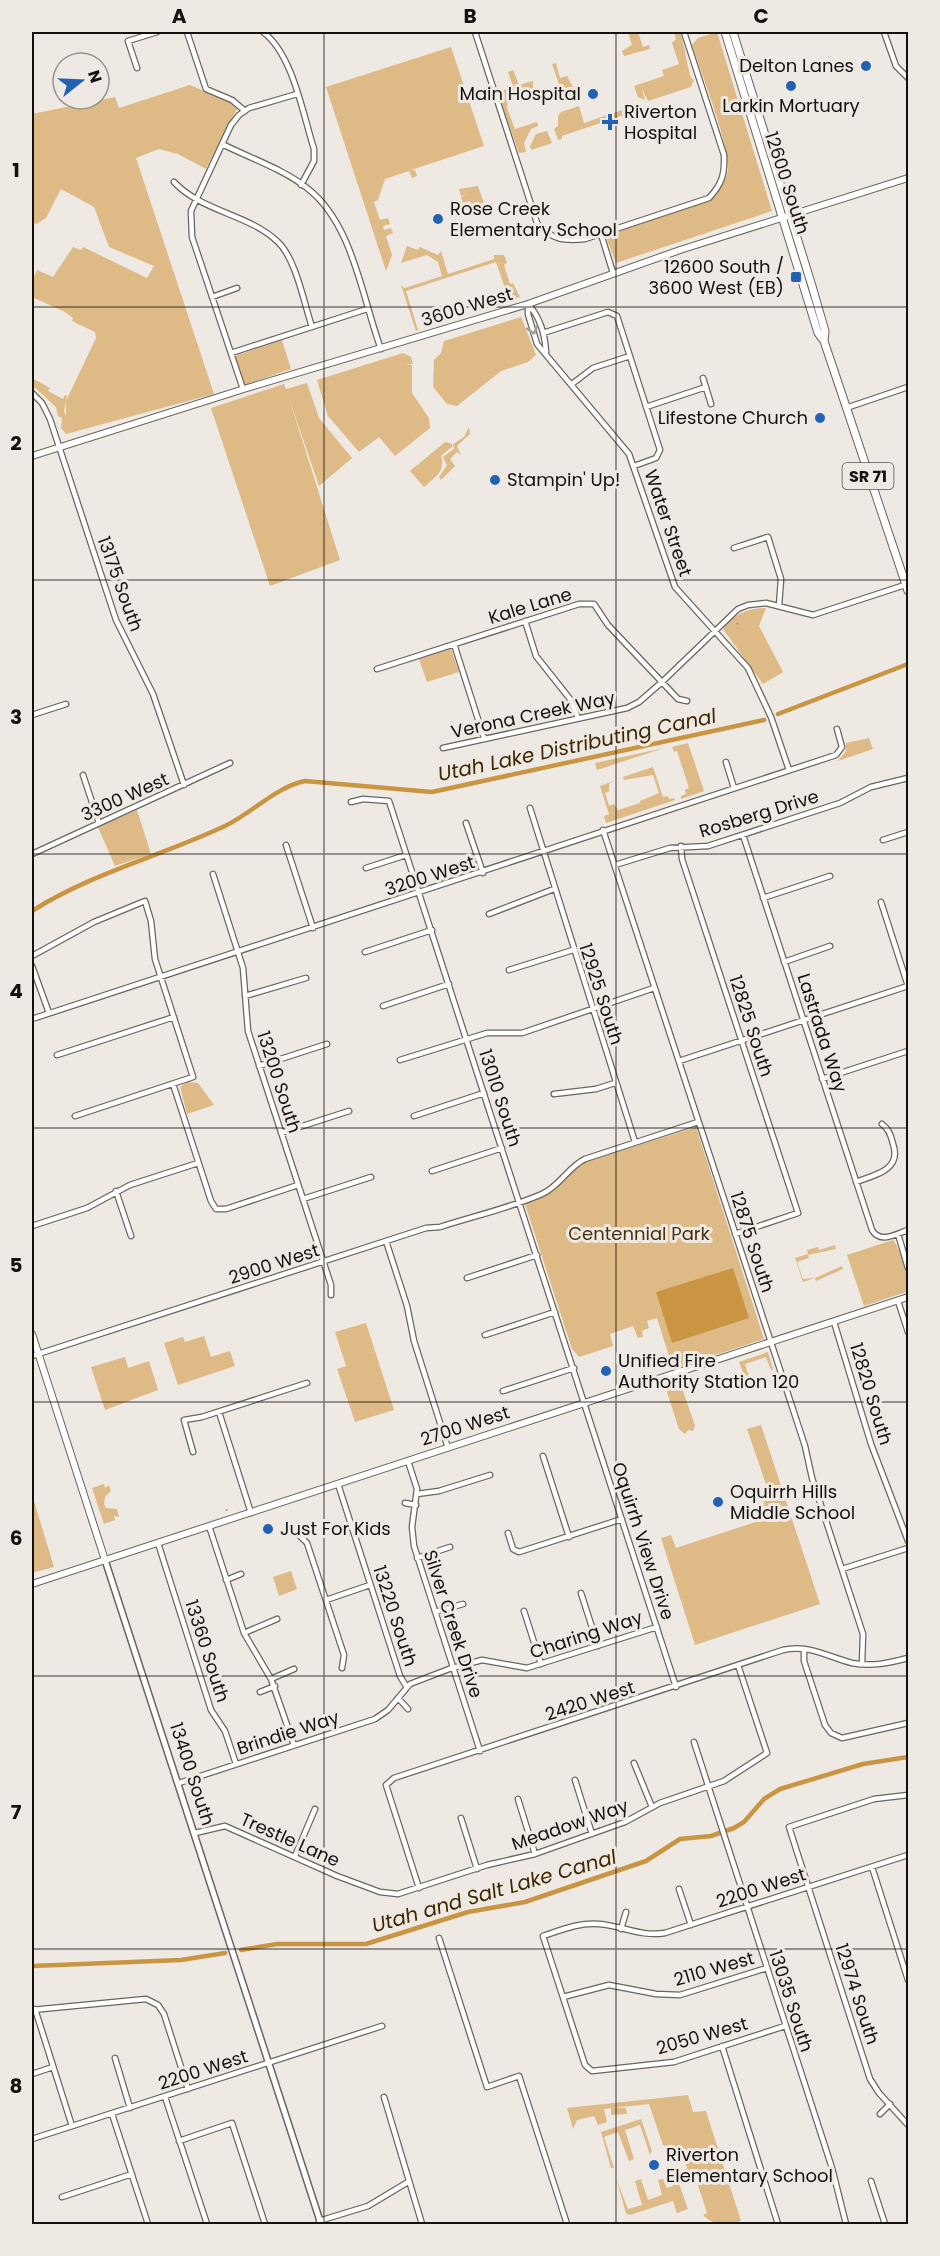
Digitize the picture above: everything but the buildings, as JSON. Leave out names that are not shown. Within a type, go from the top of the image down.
[{"type":"main road","name":"12600 South","points":[[724,32],[825,331],[824,341],[845,408],[908,587]]},
{"type":"main road","name":"12600 South","points":[[733,32],[786,217]]},
{"type":"main road","name":"3600 West","points":[[32,456],[243,389],[381,350],[528,304],[613,273],[909,178]]},
{"type":"main road","name":"2700 West","points":[[32,1584],[909,1297]]},
{"type":"main road","name":"13400 South","points":[[32,1334],[35,1355],[105,1560]]},
{"type":"street","points":[[137,68],[128,41],[157,32]]},
{"type":"street","points":[[187,32],[206,88],[232,100],[245,111]]},
{"type":"street","points":[[262,32],[282,55],[297,94],[315,155],[301,184]]},
{"type":"street","points":[[475,32],[537,223],[548,236],[565,241],[601,234],[709,198],[720,187],[725,172],[724,155],[686,32]]},
{"type":"street","points":[[884,32],[896,66],[909,78]]},
{"type":"street","points":[[243,389],[192,237],[191,217],[196,199],[231,124],[245,111],[297,94]]},
{"type":"street","points":[[222,144],[301,184],[335,218],[345,239],[381,350]]},
{"type":"street","points":[[174,182],[196,199],[263,231],[279,242],[289,258],[312,327]]},
{"type":"street","points":[[601,234],[613,273]]},
{"type":"street","points":[[212,297],[237,288]]},
{"type":"street","points":[[528,304],[536,314],[543,333],[546,352]]},
{"type":"street","name":"Water Street","points":[[528,304],[528,314],[537,344],[620,442],[634,466],[675,586],[735,650],[760,689],[789,770]]},
{"type":"street","points":[[231,353],[367,309]]},
{"type":"street","points":[[543,333],[612,312],[618,318],[660,455],[634,466]]},
{"type":"street","points":[[572,384],[593,368],[630,356]]},
{"type":"street","points":[[703,378],[711,404]]},
{"type":"street","points":[[646,407],[706,387]]},
{"type":"street","points":[[845,408],[909,387]]},
{"type":"street","name":"13175 South","points":[[32,393],[47,412],[116,620],[153,694],[184,785]]},
{"type":"street","points":[[734,548],[768,537],[782,585],[779,606]]},
{"type":"street","name":"Verona Creek Way","points":[[442,748],[627,708],[639,702],[738,609],[748,604],[779,606],[792,612],[813,615],[908,587]]},
{"type":"street","name":"Kale Lane","points":[[377,669],[579,604],[594,604],[608,625],[662,682]]},
{"type":"street","points":[[525,621],[536,656],[570,699],[578,718]]},
{"type":"street","points":[[454,644],[484,738]]},
{"type":"street","points":[[662,682],[678,699],[687,702]]},
{"type":"street","points":[[32,715],[66,704]]},
{"type":"street","name":"3200 West","points":[[32,1019],[545,853],[603,831],[836,755],[842,747],[837,729]]},
{"type":"street","points":[[726,762],[734,788]]},
{"type":"street","name":"3300 West","points":[[32,854],[230,763]]},
{"type":"street","points":[[83,775],[99,823]]},
{"type":"street","name":"Rosberg Drive","points":[[615,865],[681,846],[708,846],[840,803],[871,787],[909,778]]},
{"type":"street","name":"13010 South","points":[[351,802],[363,799],[388,801],[432,930],[584,1403]]},
{"type":"street","name":"12925 South","points":[[530,808],[635,1142]]},
{"type":"street","points":[[466,823],[483,873]]},
{"type":"street","name":"12875 South","points":[[603,831],[771,1342],[864,1639],[862,1664]]},
{"type":"street","points":[[883,840],[909,832]]},
{"type":"street","name":"Lastrada Way","points":[[743,835],[872,1230],[878,1237],[898,1234]]},
{"type":"street","points":[[286,845],[312,928]]},
{"type":"street","name":"12825 South","points":[[681,846],[682,859],[798,1213],[735,1234]]},
{"type":"street","points":[[366,868],[406,855]]},
{"type":"street","name":"13200 South","points":[[213,874],[245,977],[246,1023],[303,1198],[331,1295]]},
{"type":"street","points":[[764,898],[830,876]]},
{"type":"street","points":[[489,914],[554,889]]},
{"type":"street","points":[[32,956],[81,928],[145,901],[151,921],[155,959],[194,1077],[75,1116]]},
{"type":"street","points":[[679,1061],[908,986],[881,902]]},
{"type":"street","points":[[365,952],[432,930]]},
{"type":"street","points":[[784,962],[830,946]]},
{"type":"street","points":[[509,970],[573,950]]},
{"type":"street","points":[[32,966],[49,1014]]},
{"type":"street","points":[[246,996],[306,978]]},
{"type":"street","points":[[382,1006],[449,984]]},
{"type":"street","points":[[400,1060],[487,1033],[522,1033],[654,988]]},
{"type":"street","points":[[57,1055],[174,1017]]},
{"type":"street","points":[[259,1066],[327,1044]]},
{"type":"street","points":[[822,1079],[909,1051]]},
{"type":"street","points":[[554,1094],[596,1089],[615,1083]]},
{"type":"street","points":[[173,1084],[198,1163],[216,1209],[226,1209],[298,1185]]},
{"type":"street","points":[[414,1116],[484,1093]]},
{"type":"street","points":[[281,1133],[349,1111]]},
{"type":"street","name":"2900 West","points":[[35,1355],[386,1241],[519,1202],[544,1193],[576,1163],[698,1122]]},
{"type":"street","points":[[856,1182],[885,1171],[893,1163],[894,1147],[890,1132],[882,1124]]},
{"type":"street","points":[[432,1171],[502,1148]]},
{"type":"street","points":[[32,1226],[87,1208],[116,1191],[198,1163]]},
{"type":"street","points":[[303,1198],[370,1177]]},
{"type":"street","points":[[116,1191],[130,1236]]},
{"type":"street","points":[[909,1230],[898,1234],[909,1269]]},
{"type":"street","points":[[386,1241],[448,1448]]},
{"type":"street","points":[[467,1278],[537,1255]]},
{"type":"street","points":[[898,1301],[909,1332]]},
{"type":"street","points":[[485,1335],[555,1312]]},
{"type":"street","name":"12820 South","points":[[834,1322],[871,1444],[909,1541]]},
{"type":"street","points":[[503,1391],[574,1368]]},
{"type":"street","points":[[192,1452],[184,1420],[219,1412],[307,1383]]},
{"type":"street","name":"Oquirrh View Drive","points":[[584,1403],[676,1687]]},
{"type":"street","points":[[219,1412],[251,1512]]},
{"type":"street","points":[[543,1456],[569,1537]]},
{"type":"street","name":"Silver Creek Drive","points":[[408,1461],[417,1494],[411,1532],[417,1558],[480,1750]]},
{"type":"street","points":[[417,1494],[439,1491],[490,1475]]},
{"type":"street","name":"13220 South","points":[[338,1484],[400,1676],[406,1686]]},
{"type":"street","points":[[405,1503],[416,1505]]},
{"type":"street","points":[[508,1533],[513,1549],[522,1552],[622,1520]]},
{"type":"street","points":[[209,1526],[244,1633],[275,1686],[294,1745]]},
{"type":"street","points":[[298,1534],[307,1544],[326,1600],[344,1655],[342,1668]]},
{"type":"street","name":"13360 South","points":[[158,1543],[211,1710],[225,1731],[236,1764]]},
{"type":"street","points":[[417,1558],[450,1547]]},
{"type":"street","points":[[842,1569],[909,1548]]},
{"type":"street","name":"13400 South","points":[[105,1560],[320,2223]]},
{"type":"street","points":[[226,1580],[241,1574]]},
{"type":"street","points":[[326,1600],[370,1585]]},
{"type":"street","points":[[581,1593],[598,1646]]},
{"type":"street","points":[[435,1612],[463,1604]]},
{"type":"street","points":[[524,1611],[541,1664]]},
{"type":"street","points":[[244,1633],[277,1618]]},
{"type":"street","name":"Charing Way","points":[[453,1667],[482,1660],[518,1669],[541,1664],[657,1627]]},
{"type":"street","points":[[909,1658],[886,1664],[862,1664],[804,1648],[804,1661],[825,1725],[831,1733],[846,1737],[909,1723]]},
{"type":"street","name":"2420 West","points":[[419,1888],[386,1785],[394,1778],[783,1650],[804,1648]]},
{"type":"street","name":"Meadow Way","points":[[373,1889],[398,1894],[477,1869],[535,1854],[632,1819],[652,1807],[724,1781],[766,1753],[738,1665]]},
{"type":"street","points":[[406,1686],[418,1679],[453,1667]]},
{"type":"street","points":[[271,1679],[294,1669]]},
{"type":"street","points":[[260,1692],[275,1686]]},
{"type":"street","name":"Brindie Way","points":[[179,1783],[375,1719],[388,1710],[406,1686]]},
{"type":"street","points":[[398,1698],[408,1709]]},
{"type":"street","name":"13035 South","points":[[694,1742],[832,2168],[846,2224]]},
{"type":"street","points":[[634,1763],[652,1807]]},
{"type":"street","points":[[575,1780],[592,1834]]},
{"type":"street","name":"12974 South","points":[[907,2121],[870,2079],[789,1827],[874,1799],[909,1795]]},
{"type":"street","points":[[518,1799],[535,1854]]},
{"type":"street","points":[[295,1857],[315,1809]]},
{"type":"street","points":[[461,1818],[477,1869]]},
{"type":"street","name":"Trestle Lane","points":[[195,1833],[225,1826],[373,1889]]},
{"type":"street","name":"2200 West","points":[[563,1997],[543,1936],[583,1924],[602,1924],[654,1935],[909,1855]]},
{"type":"street","points":[[872,1867],[909,1980]]},
{"type":"street","points":[[679,1889],[691,1925]]},
{"type":"street","points":[[621,1929],[626,1912]]},
{"type":"street","points":[[439,1938],[487,2087],[519,2076],[567,2224]]},
{"type":"street","name":"2110 West","points":[[563,1997],[609,1984],[656,1994],[680,1995],[766,1968]]},
{"type":"street","name":"2050 West","points":[[563,1997],[589,2070],[595,2071],[668,2063],[785,2026]]},
{"type":"street","points":[[72,2126],[33,2009],[146,1999],[158,2005],[164,2014],[188,2089]]},
{"type":"street","name":"2200 West","points":[[32,2139],[382,2026]]},
{"type":"street","points":[[722,2046],[778,2224]]},
{"type":"street","points":[[115,2058],[130,2108]]},
{"type":"street","points":[[32,2074],[53,2067]]},
{"type":"street","points":[[165,2097],[207,2224]]},
{"type":"street","points":[[384,2097],[422,2224]]},
{"type":"street","points":[[880,2114],[890,2104]]},
{"type":"street","points":[[112,2114],[148,2224]]},
{"type":"street","points":[[179,2141],[232,2123],[265,2224]]},
{"type":"street","points":[[62,2197],[132,2174]]},
{"type":"street","points":[[871,2181],[885,2224]]},
{"type":"street","points":[[320,2223],[368,2206],[408,2182]]},
{"type":"green space","points":[[628,32],[638,32],[643,47],[649,45],[650,49],[624,56],[622,51],[632,45]]},
{"type":"green space","points":[[674,32],[680,32],[682,37],[691,78],[694,80],[691,87],[648,101],[642,89],[645,100],[638,97],[634,86],[664,76],[662,70],[679,64],[672,43],[676,39]]},
{"type":"green space","points":[[717,32],[772,211],[616,263],[607,240],[609,233],[700,204],[714,195],[724,182],[728,170],[725,145],[692,45],[698,38]]},
{"type":"green space","points":[[451,47],[484,146],[411,170],[415,170],[417,176],[412,178],[409,171],[385,179],[378,200],[374,202],[380,220],[388,218],[390,224],[383,226],[384,230],[391,228],[393,233],[386,236],[392,255],[386,271],[326,87]]},
{"type":"green space","points":[[556,63],[560,78],[567,76],[574,89],[562,93],[552,64]]},
{"type":"green space","points":[[513,70],[519,85],[533,81],[533,91],[508,101],[507,108],[515,129],[537,122],[538,126],[531,129],[524,143],[526,152],[519,153],[498,94],[498,92],[513,87],[508,72]]},
{"type":"green space","points":[[190,85],[230,102],[237,109],[206,169],[178,154],[159,149],[136,158],[214,394],[66,434],[61,428],[62,418],[58,416],[56,407],[32,385],[32,378],[50,388],[48,391],[63,399],[65,395],[67,396],[66,401],[96,338],[95,332],[72,321],[73,318],[65,312],[32,297],[32,281],[37,270],[53,277],[73,247],[81,250],[83,247],[147,278],[154,266],[109,247],[94,207],[61,189],[46,218],[37,224],[32,223],[32,114],[51,110],[111,111],[111,98],[115,97],[119,108]]},
{"type":"green space","points":[[579,106],[584,123],[622,110],[624,115],[562,136],[562,139],[558,140],[554,129],[558,126],[558,116],[561,112]]},
{"type":"green space","points":[[547,131],[552,143],[531,150],[530,146],[536,134]]},
{"type":"green space","points":[[478,186],[485,206],[473,210],[470,201],[463,203],[461,197],[467,194],[461,196],[459,189]]},
{"type":"green space","points":[[407,246],[418,250],[420,247],[438,255],[441,251],[448,274],[494,259],[494,255],[504,255],[507,263],[504,265],[510,284],[513,283],[520,297],[509,300],[496,262],[406,291],[418,330],[416,331],[401,285],[405,288],[442,276],[438,262],[427,255],[401,263]]},
{"type":"green space","points":[[521,317],[536,355],[528,362],[501,371],[457,406],[447,404],[433,387],[434,360],[441,353],[444,341]]},
{"type":"green space","points":[[282,340],[291,369],[245,385],[235,356]]},
{"type":"green space","points":[[403,353],[411,357],[413,364],[405,365],[412,365],[412,393],[429,418],[430,428],[395,456],[379,437],[359,452],[328,416],[317,380]]},
{"type":"green space","points":[[307,383],[319,418],[352,458],[319,486],[288,395],[340,560],[270,586],[211,408],[284,384],[286,389]]},
{"type":"green space","points":[[469,427],[470,434],[457,446],[461,455],[457,452],[450,459],[455,466],[441,480],[439,477],[447,465],[443,457],[454,449],[453,444],[464,437]]},
{"type":"green space","points":[[445,442],[452,444],[452,447],[441,456],[441,470],[424,487],[410,471]]},
{"type":"green space","points":[[766,608],[759,626],[783,672],[763,684],[723,629],[732,619],[742,613]]},
{"type":"green space","points":[[451,649],[459,672],[427,682],[419,659]]},
{"type":"green space","points":[[869,738],[873,749],[838,761],[846,751],[846,743]]},
{"type":"green space","points":[[688,743],[704,791],[681,799],[681,796],[686,794],[685,790],[689,788],[677,751],[674,752],[672,747]]},
{"type":"green space","points":[[664,748],[597,770],[595,763]]},
{"type":"green space","points":[[653,767],[663,797],[668,796],[669,799],[674,798],[675,800],[606,823],[604,816],[609,814],[600,786],[614,781],[609,784],[609,791],[605,793],[609,806],[614,804],[618,810],[640,803],[659,793],[653,775],[624,780],[623,777]]},
{"type":"green space","points":[[137,810],[151,854],[115,866],[98,827]]},
{"type":"green space","points":[[187,1082],[198,1083],[214,1105],[187,1114],[180,1087]]},
{"type":"green space","name":"Centennial Park","points":[[696,1127],[764,1339],[673,1369],[657,1318],[647,1321],[649,1328],[642,1331],[643,1337],[638,1338],[633,1326],[610,1334],[613,1346],[579,1357],[572,1349],[525,1204],[554,1191],[573,1169],[586,1162]]},
{"type":"green space","points":[[893,1240],[907,1273],[906,1292],[864,1306],[847,1255]]},
{"type":"green space","points":[[835,1245],[836,1249],[808,1255],[809,1258],[797,1262],[803,1279],[815,1278],[803,1282],[795,1258],[808,1254],[807,1250],[818,1247],[819,1250]]},
{"type":"green space","points":[[842,1266],[843,1269],[816,1281],[815,1278]]},
{"type":"green space","points":[[366,1323],[394,1410],[355,1422],[337,1369],[346,1366],[335,1332]]},
{"type":"green space","points":[[204,1336],[211,1357],[230,1351],[235,1366],[178,1385],[164,1343],[183,1337],[185,1342]]},
{"type":"green space","points":[[768,1352],[773,1369],[771,1370],[766,1357],[745,1364],[749,1377],[745,1378],[739,1362]]},
{"type":"green space","points":[[125,1357],[128,1368],[149,1361],[158,1390],[105,1410],[91,1367]]},
{"type":"green space","points":[[680,1382],[695,1426],[693,1431],[688,1430],[685,1434],[679,1429],[666,1389],[666,1386]]},
{"type":"green space","points":[[761,1425],[820,1604],[695,1645],[661,1538],[671,1535],[676,1548],[768,1518],[762,1496],[769,1493],[747,1429]]},
{"type":"green space","points":[[104,1484],[105,1488],[109,1485],[111,1491],[105,1497],[104,1504],[106,1508],[117,1509],[119,1517],[114,1516],[115,1520],[104,1524],[92,1488]]},
{"type":"green space","points":[[32,1501],[34,1501],[54,1567],[32,1573]]},
{"type":"green space","points":[[291,1571],[297,1589],[279,1596],[273,1577]]},
{"type":"green space","points":[[688,2095],[693,2112],[706,2111],[741,2221],[720,2224],[703,2215],[707,2213],[694,2173],[689,2174],[684,2158],[681,2159],[663,2145],[649,2104],[612,2108],[626,2108],[627,2114],[611,2115],[611,2108],[604,2109],[607,2122],[598,2125],[594,2116],[577,2120],[573,2129],[567,2108]]},
{"type":"green space","points":[[641,2119],[652,2151],[650,2155],[640,2125],[625,2130],[634,2159],[629,2161],[618,2132],[604,2137],[614,2168],[611,2168],[601,2132]]},
{"type":"green space","points":[[616,2178],[628,2209],[642,2205],[635,2181],[641,2179],[648,2200],[662,2195],[658,2180],[663,2179],[667,2188],[673,2186],[672,2179],[677,2178],[688,2209],[677,2213],[673,2201],[630,2215],[626,2213]]},
{"type":"shaded area","points":[[733,1268],[749,1318],[672,1343],[656,1292]]},
{"type":"waterway","name":"Utah Lake Distributing Canal","points":[[778,714],[908,664]]},
{"type":"waterway","name":"Utah Lake Distributing Canal","points":[[32,911],[78,886],[225,826],[274,794],[305,781],[432,792],[764,720]]},
{"type":"waterway","name":"Utah and Salt Lake Canal","points":[[241,1950],[277,1944],[366,1944],[468,1912],[525,1902],[646,1861],[680,1839],[711,1836],[734,1828],[744,1822],[764,1799],[780,1789],[863,1764],[908,1757]]},
{"type":"waterway","name":"Utah and Salt Lake Canal","points":[[32,1966],[181,1960],[225,1953]]},
{"type":"place","name":"Delton Lanes","points":[[866,66]]},
{"type":"place","name":"Larkin Mortuary","points":[[791,86]]},
{"type":"place","name":"Main Hospital","points":[[593,94]]},
{"type":"place","name":"Riverton Hospital","points":[[610,122]]},
{"type":"place","name":"Rose Creek Elementary School","points":[[438,219]]},
{"type":"place","name":"12600 South / 3600 West (EB)","points":[[796,277]]},
{"type":"place","name":"Lifestone Church","points":[[820,418]]},
{"type":"place","name":"Stampin' Up!","points":[[495,480]]},
{"type":"place","name":"Unified Fire Authority Station 120","points":[[606,1371]]},
{"type":"place","name":"Oquirrh Hills Middle School","points":[[718,1502]]},
{"type":"place","name":"Just For Kids","points":[[268,1529]]},
{"type":"place","name":"Riverton Elementary School","points":[[654,2165]]}]
